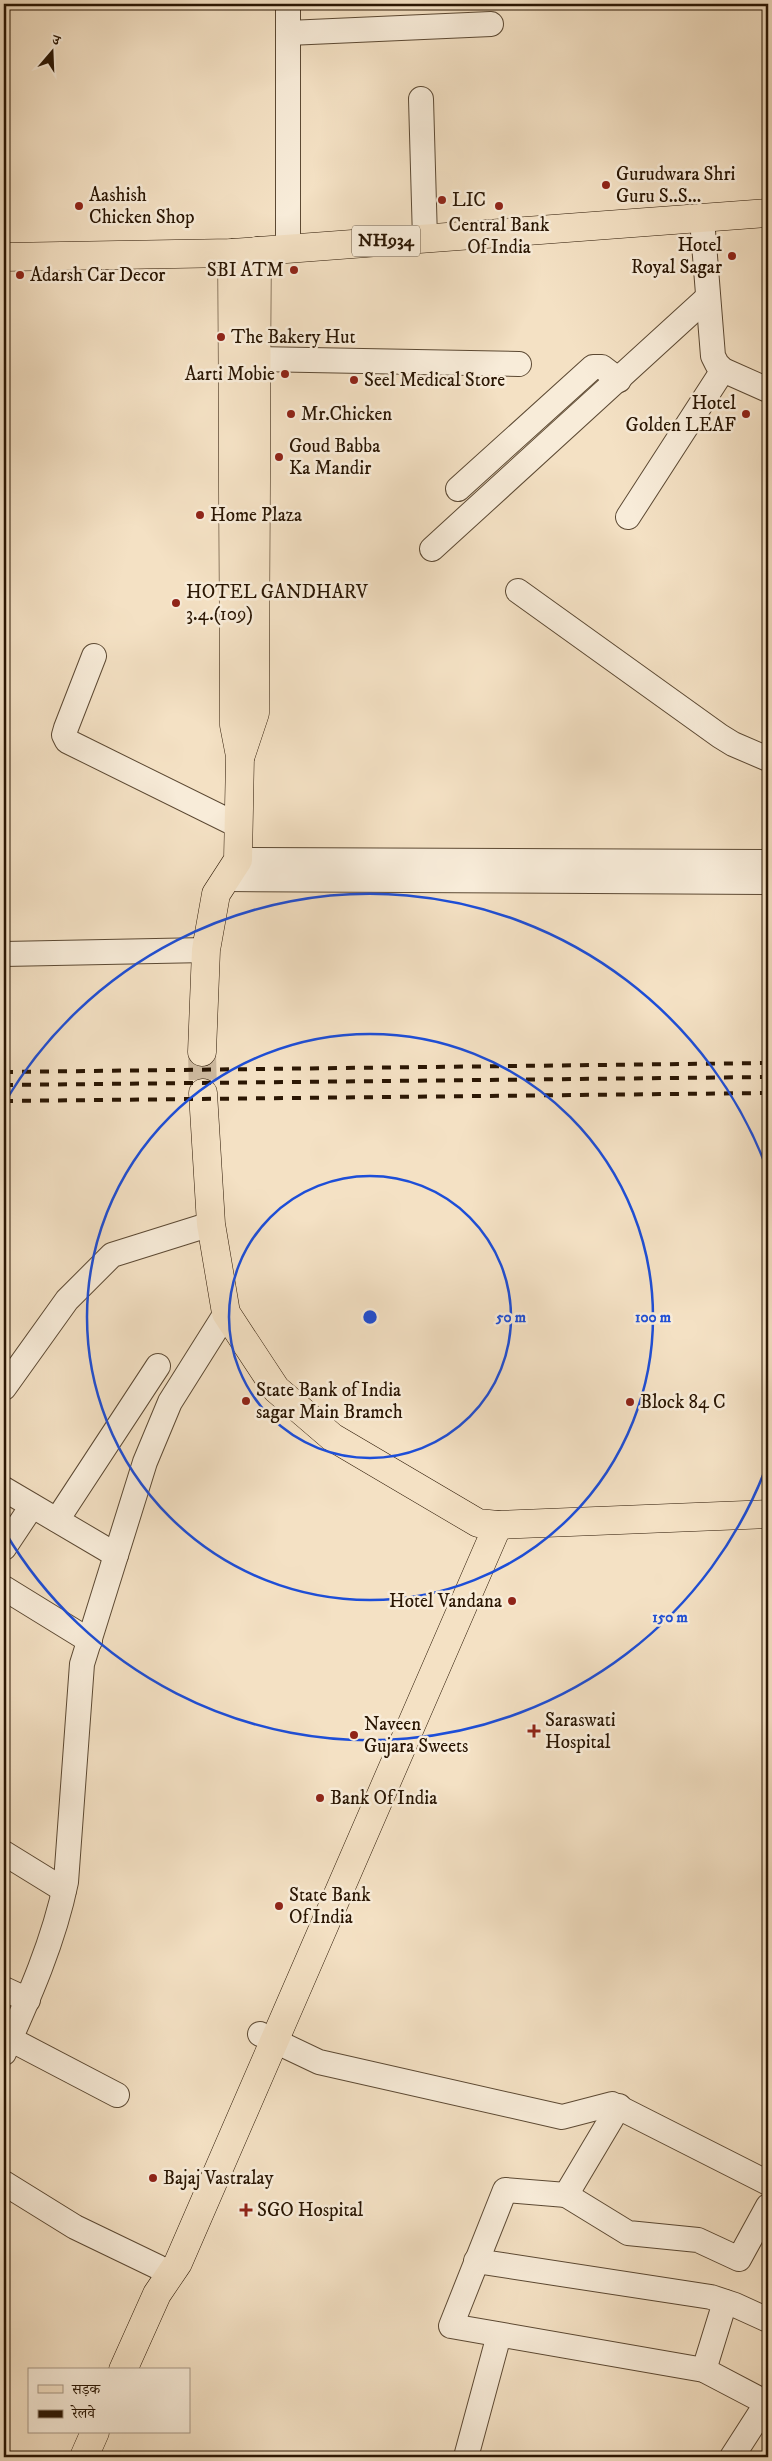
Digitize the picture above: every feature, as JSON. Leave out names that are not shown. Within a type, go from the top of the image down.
[{"type":"main road","name":"NH934","points":[[4,256],[245,252],[768,213]]},
{"type":"main road","points":[[240,756],[254,713],[256,359],[245,252]]},
{"type":"main road","points":[[202,1052],[206,950],[216,894],[232,869],[239,826],[240,756],[234,725],[245,252]]},
{"type":"main road","points":[[203,1093],[211,1224],[226,1313],[276,1389],[332,1437],[488,1524],[768,1514]]},
{"type":"main road","points":[[124,2368],[157,2294],[178,2263],[268,2037],[488,1524]]},
{"type":"main road","points":[[157,2294],[158,2267],[268,2037]]},
{"type":"main road","points":[[84,2457],[94,2434]]},
{"type":"street","points":[[288,4],[288,248]]},
{"type":"street","points":[[288,33],[491,24]]},
{"type":"street","points":[[421,99],[425,239]]},
{"type":"street","points":[[702,219],[713,356],[716,364],[723,370],[768,390]]},
{"type":"street","points":[[432,549],[708,297]]},
{"type":"street","points":[[256,359],[518,364]]},
{"type":"street","points":[[458,489],[593,367],[602,367],[619,380]]},
{"type":"street","points":[[628,517],[723,370]]},
{"type":"street","points":[[518,592],[720,736],[738,747],[768,759]]},
{"type":"street","points":[[94,656],[66,728],[64,735],[67,741],[239,826]]},
{"type":"street","points":[[232,869],[768,862]]},
{"type":"street","points":[[232,869],[704,883],[768,882]]},
{"type":"street","points":[[4,954],[206,950]]},
{"type":"street","points":[[4,1388],[67,1300],[112,1255],[211,1224]]},
{"type":"street","points":[[117,2095],[7,2046],[28,2000],[59,1911],[64,1890],[82,1664],[145,1462],[170,1402],[226,1313]]},
{"type":"street","points":[[57,1520],[158,1366]]},
{"type":"street","points":[[4,1489],[116,1555]]},
{"type":"street","points":[[4,1548],[32,1506]]},
{"type":"street","points":[[4,1588],[90,1641]]},
{"type":"street","points":[[4,1853],[64,1890]]},
{"type":"street","points":[[4,1989],[28,2000]]},
{"type":"street","points":[[268,2037],[319,2062],[562,2117],[612,2104],[620,2106],[768,2184]]},
{"type":"street","points":[[566,2195],[620,2106]]},
{"type":"street","points":[[6,2188],[75,2227],[158,2267]]},
{"type":"street","points":[[732,2457],[768,2402],[704,2370],[450,2326],[505,2190],[566,2195],[628,2233],[698,2240],[739,2259],[768,2206]]},
{"type":"street","points":[[476,2261],[711,2297],[768,2320]]},
{"type":"street","points":[[704,2370],[725,2302]]},
{"type":"street","points":[[466,2457],[499,2335]]},
{"type":"tunnel","points":[[202,1052],[203,1093]]},
{"type":"railway","points":[[4,1072],[768,1063]]},
{"type":"railway","points":[[4,1085],[768,1077]]},
{"type":"railway","points":[[4,1101],[768,1093]]},
{"type":"place","name":"Gurudwara Shri Guru S..S...","points":[[606,185]]},
{"type":"place","name":"LIC","points":[[442,200]]},
{"type":"place","name":"Aashish Chicken Shop","points":[[79,206]]},
{"type":"place","name":"Central Bank Of India","points":[[499,206]]},
{"type":"place","name":"Hotel Royal Sagar","points":[[732,256]]},
{"type":"place","name":"SBI ATM","points":[[294,270]]},
{"type":"place","name":"Adarsh Car Decor","points":[[20,275]]},
{"type":"place","name":"The Bakery Hut","points":[[221,337]]},
{"type":"place","name":"Aarti Mobie","points":[[285,374]]},
{"type":"place","name":"Seel Medical Store","points":[[354,380]]},
{"type":"place","name":"Mr.Chicken","points":[[291,414]]},
{"type":"place","name":"Hotel Golden LEAF","points":[[746,414]]},
{"type":"place","name":"Goud Babba Ka Mandir","points":[[279,457]]},
{"type":"place","name":"Home Plaza","points":[[200,515]]},
{"type":"place","name":"HOTEL GANDHARV 3.4.(109)","points":[[176,603]]},
{"type":"place","name":"State Bank of India sagar Main Bramch","points":[[246,1401]]},
{"type":"place","name":"Block 84 C","points":[[630,1402]]},
{"type":"place","name":"Hotel Vandana","points":[[512,1601]]},
{"type":"place","name":"Saraswati Hospital","points":[[534,1731]]},
{"type":"place","name":"Naveen Gujara Sweets","points":[[354,1735]]},
{"type":"place","name":"Bank Of India","points":[[320,1798]]},
{"type":"place","name":"State Bank Of India","points":[[279,1906]]},
{"type":"place","name":"Bajaj Vastralay","points":[[153,2178]]},
{"type":"place","name":"SGO Hospital","points":[[246,2210]]}]
